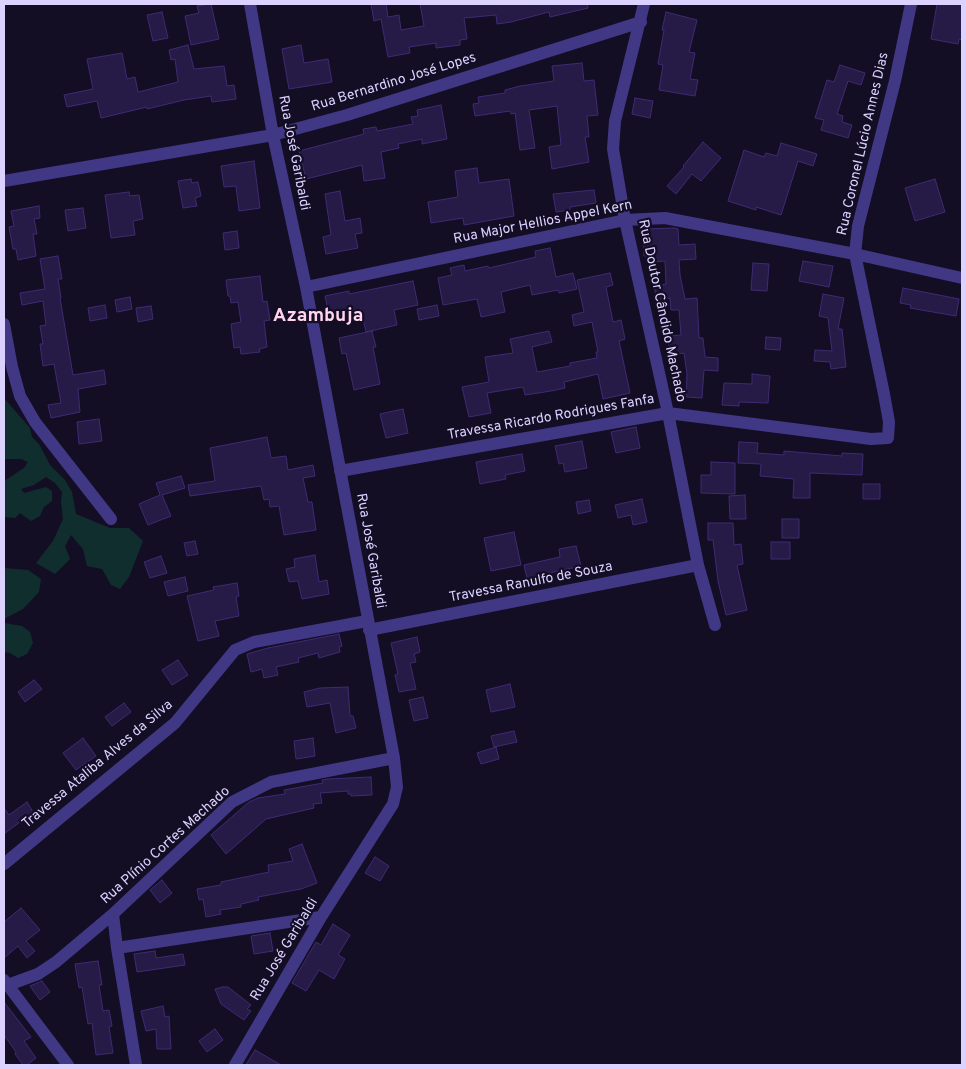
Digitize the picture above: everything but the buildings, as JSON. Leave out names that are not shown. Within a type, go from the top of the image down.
[{"type":"street","name":"Rua José Garibaldi","points":[[235,1065],[321,917],[393,804],[397,787],[394,758],[306,287],[273,135],[250,4]]},
{"type":"street","name":"Rua Doutor Cândido Machado","points":[[644,4],[615,121],[613,149],[625,220],[668,412],[698,566],[715,625]]},
{"type":"street","name":"Rua Coronel Lúcio Annes Dias","points":[[888,438],[889,422],[884,394],[855,254],[858,226],[895,81],[911,4]]},
{"type":"street","name":"Rua Bernardino José Lopes","points":[[4,181],[273,135],[347,115],[640,22]]},
{"type":"street","name":"Rua Major Hellios Appel Kern","points":[[306,287],[625,220],[665,218],[855,254],[962,278]]},
{"type":"street","points":[[4,324],[8,368],[20,396],[35,422],[111,519]]},
{"type":"street","name":"Travessa Ricardo Rodrigues Fanfa","points":[[340,470],[668,412],[871,439],[888,438]]},
{"type":"street","name":"Travessa Ranulfo de Souza","points":[[368,626],[698,566]]},
{"type":"street","name":"Travessa Ataliba Alves da Silva","points":[[4,864],[175,723],[235,650],[254,642],[368,626]]},
{"type":"street","name":"Rua Plínio Cortes Machado","points":[[5,983],[38,974],[56,962],[113,914],[232,802],[271,782],[394,758]]},
{"type":"street","points":[[113,914],[136,1065]]},
{"type":"street","points":[[117,948],[321,917]]},
{"type":"street","points":[[5,983],[68,1065]]},
{"type":"green space","points":[[4,398],[30,428],[32,437],[39,444],[50,465],[65,480],[72,492],[76,514],[110,528],[129,528],[143,541],[129,577],[120,589],[111,585],[102,569],[87,566],[83,549],[71,535],[65,546],[70,559],[55,574],[36,563],[53,541],[63,519],[62,492],[55,483],[46,477],[34,485],[21,489],[24,493],[46,487],[52,491],[52,501],[44,507],[40,516],[31,521],[20,513],[15,518],[4,517],[4,481],[24,468],[28,462],[21,459],[4,459]]},
{"type":"green space","points":[[4,568],[28,570],[41,579],[39,592],[23,609],[4,619]]},
{"type":"green space","points":[[4,623],[22,626],[30,632],[33,643],[27,654],[18,658],[4,652]]},
{"type":"district","name":"Azambuja","points":[[318,317]]}]
